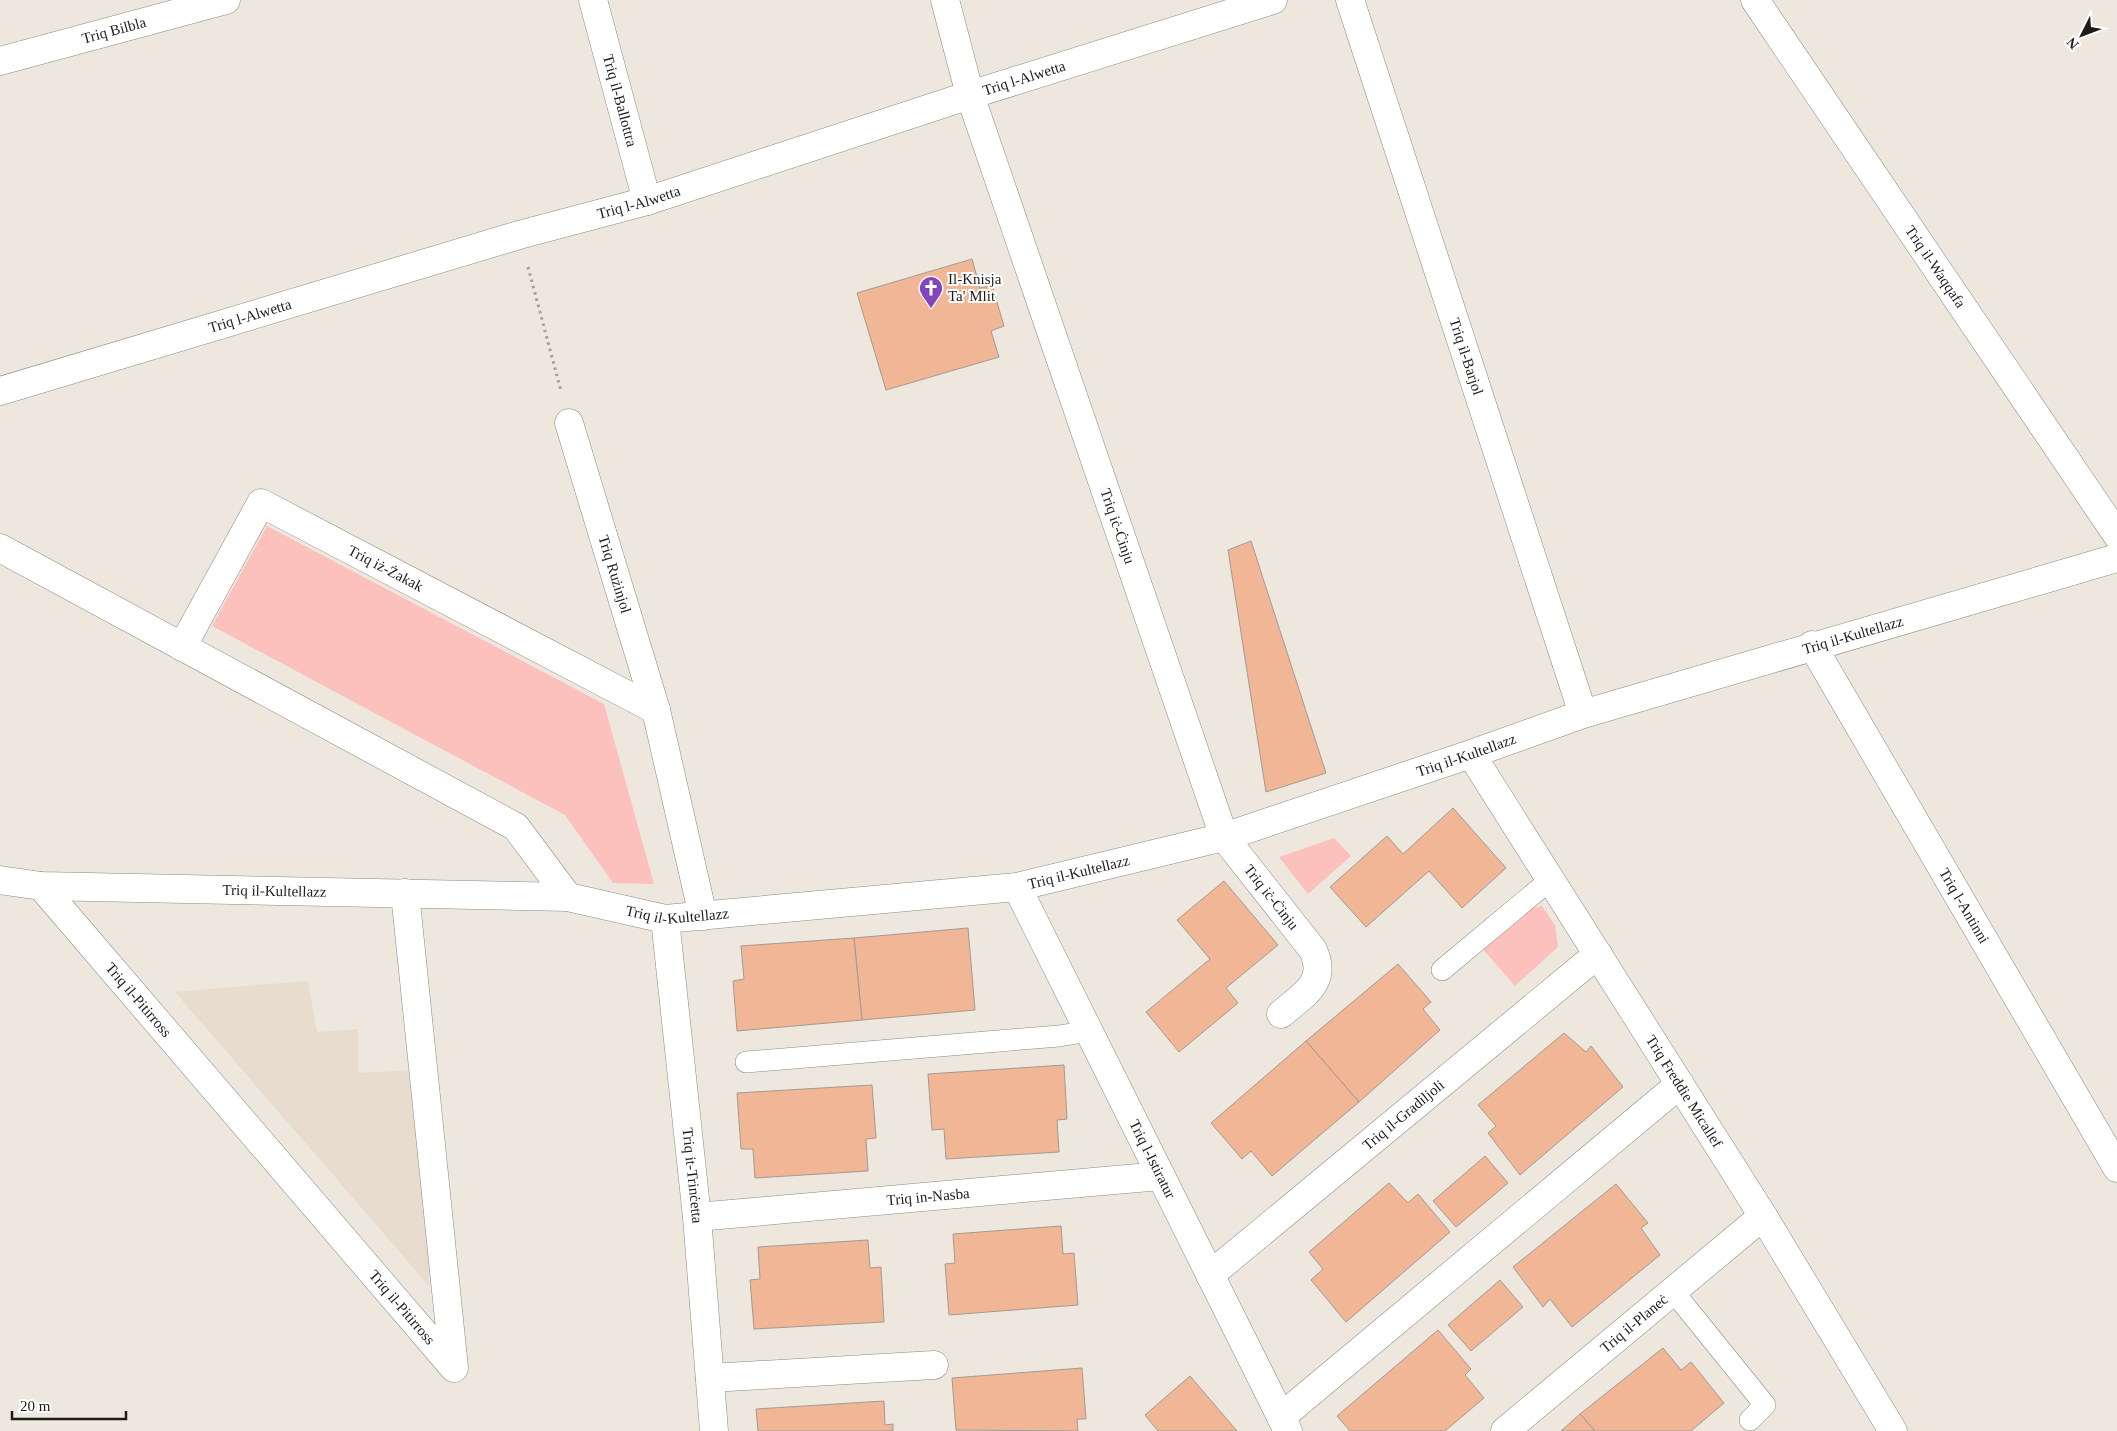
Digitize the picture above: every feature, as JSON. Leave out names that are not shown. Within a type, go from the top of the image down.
[{"type":"street","name":"Triq Bilbla","points":[[0,62],[226,0]]},
{"type":"street","name":"Triq il-Ballottra","points":[[593,0],[647,202]]},
{"type":"street","name":"Triq iċ-Ċinju","points":[[945,0],[970,94],[1224,837],[1313,950],[1319,964],[1318,978],[1310,990],[1281,1014]]},
{"type":"street","name":"Triq l-Alwetta","points":[[0,391],[519,235],[647,202],[970,94],[1274,0]]},
{"type":"street","name":"Triq il-Barjol","points":[[1350,0],[1583,714]]},
{"type":"street","name":"Triq il-Waqqafa","points":[[1754,0],[2117,535]]},
{"type":"street","name":"Triq Rużinjol","points":[[569,423],[656,710],[703,916]]},
{"type":"street","name":"Triq iż-Żakak","points":[[182,647],[261,503],[656,710]]},
{"type":"street","points":[[0,548],[516,827],[568,897]]},
{"type":"street","name":"Triq il-Kultellazz","points":[[0,880],[41,886],[568,897],[665,919],[1017,887],[1224,837],[1471,754],[1583,714],[1812,645],[2117,558]]},
{"type":"street","name":"Triq l-Antinni","points":[[1812,645],[2117,1168]]},
{"type":"street","name":"Triq Freddie Micallef","points":[[1471,754],[1763,1216],[1893,1431]]},
{"type":"street","name":"Triq il-Pitirross","points":[[41,886],[454,1368],[405,893]]},
{"type":"street","name":"Triq l-Istiratur","points":[[1017,887],[1284,1424]]},
{"type":"street","name":"Triq it-Trinċetta","points":[[665,919],[697,1217],[714,1431]]},
{"type":"street","name":"Triq il-Gradiljoli","points":[[1210,1275],[1598,954]]},
{"type":"street","points":[[1284,1424],[1680,1084]]},
{"type":"street","name":"Triq in-Nasba","points":[[697,1217],[1161,1176]]},
{"type":"street","name":"Triq il-Planeċ","points":[[1505,1431],[1763,1216]]},
{"type":"street","points":[[710,1378],[934,1366]]},
{"type":"lane","points":[[1442,970],[1550,880]]},
{"type":"lane","points":[[746,1062],[1059,1036],[1089,1031]]},
{"type":"lane","points":[[1673,1291],[1765,1405],[1750,1420]]},
{"type":"path","points":[[519,235],[569,423]]},
{"type":"shaded area","points":[[267,526],[604,704],[654,884],[613,883],[565,815],[212,626]]},
{"type":"shaded area","points":[[1334,838],[1351,856],[1308,894],[1279,857]]},
{"type":"shaded area","points":[[1542,906],[1555,925],[1558,947],[1515,986],[1481,947],[1523,910]]},
{"type":"shaded area","points":[[308,981],[317,1032],[358,1029],[358,1073],[419,1070],[430,1287],[175,992]]},
{"type":"building","name":"Il-Knisja Ta' Mlit","points":[[972,259],[980,288],[992,285],[1004,326],[991,331],[999,357],[886,390],[857,293]]},
{"type":"building","points":[[1251,541],[1326,773],[1266,792],[1228,550]]},
{"type":"building","points":[[1453,808],[1506,868],[1462,908],[1429,871],[1366,927],[1330,887],[1387,836],[1403,854]]},
{"type":"building","points":[[1224,881],[1278,945],[1226,988],[1238,1003],[1179,1052],[1146,1012],[1210,959],[1177,920]]},
{"type":"building","points":[[968,928],[975,1010],[862,1020],[854,938]]},
{"type":"building","points":[[854,938],[862,1020],[737,1031],[733,981],[744,979],[741,946]]},
{"type":"building","points":[[1398,964],[1431,1002],[1423,1009],[1440,1030],[1359,1102],[1306,1041]]},
{"type":"building","points":[[1564,1033],[1586,1052],[1591,1046],[1623,1087],[1520,1175],[1488,1133],[1496,1126],[1478,1105]]},
{"type":"building","points":[[1306,1041],[1359,1102],[1272,1176],[1251,1151],[1242,1159],[1211,1123]]},
{"type":"building","points":[[1064,1065],[1067,1119],[1057,1120],[1059,1152],[946,1159],[944,1129],[932,1130],[928,1074]]},
{"type":"building","points":[[872,1085],[876,1138],[866,1139],[868,1171],[755,1178],[753,1149],[741,1149],[737,1093]]},
{"type":"building","points":[[1485,1156],[1508,1183],[1456,1227],[1433,1201]]},
{"type":"building","points":[[1389,1183],[1408,1203],[1418,1194],[1450,1232],[1346,1322],[1311,1280],[1323,1269],[1309,1252]]},
{"type":"building","points":[[1616,1184],[1648,1223],[1641,1228],[1660,1255],[1572,1327],[1550,1299],[1543,1307],[1513,1267]]},
{"type":"building","points":[[1061,1226],[1063,1254],[1074,1253],[1078,1305],[949,1315],[945,1264],[955,1263],[953,1234]]},
{"type":"building","points":[[868,1240],[870,1268],[881,1267],[884,1322],[754,1329],[750,1280],[760,1279],[758,1247]]},
{"type":"building","points":[[1500,1280],[1523,1307],[1471,1351],[1448,1325]]},
{"type":"building","points":[[1438,1330],[1471,1369],[1465,1375],[1484,1398],[1445,1431],[1350,1431],[1337,1416]]},
{"type":"building","points":[[1663,1348],[1681,1370],[1691,1362],[1724,1403],[1691,1431],[1595,1431],[1580,1414]]},
{"type":"building","points":[[1082,1368],[1086,1419],[1077,1419],[1078,1431],[956,1430],[952,1378]]},
{"type":"building","points":[[1190,1376],[1237,1431],[1158,1431],[1145,1415]]},
{"type":"building","points":[[884,1401],[885,1425],[893,1424],[893,1431],[758,1431],[756,1409]]},
{"type":"building","points":[[1580,1414],[1595,1431],[1561,1431]]},
{"type":"place","name":"Il-Knisja Ta' Mlit","points":[[931,309]]}]
